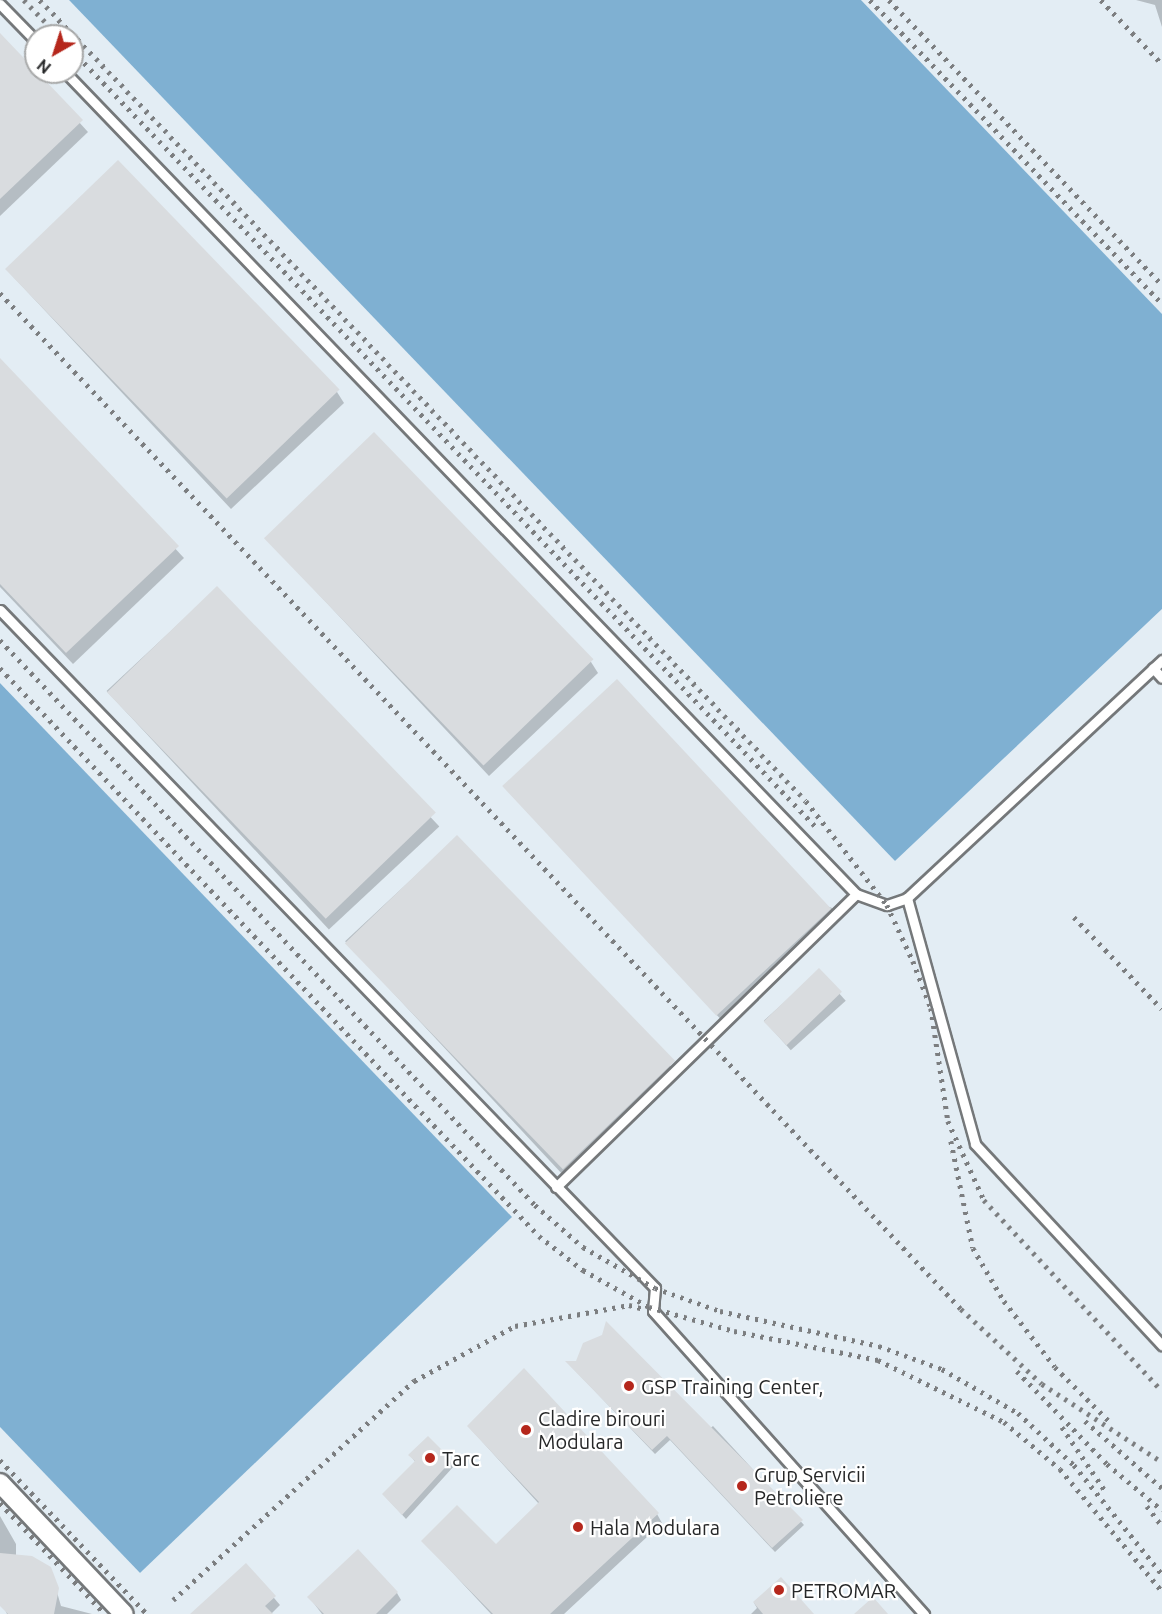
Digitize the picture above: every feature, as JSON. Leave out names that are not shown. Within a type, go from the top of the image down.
[{"type":"street","points":[[0,1483],[124,1614]]},
{"type":"lane","points":[[0,4],[24,29]]},
{"type":"lane","points":[[77,84],[856,894],[887,905],[907,898],[1162,660]]},
{"type":"lane","points":[[0,610],[655,1288],[649,1307],[924,1614]]},
{"type":"lane","points":[[1153,668],[1162,678]]},
{"type":"lane","points":[[556,1187],[856,894]]},
{"type":"lane","points":[[907,898],[975,1144],[1162,1345]]},
{"type":"shaded area","points":[[0,0],[69,0],[895,861],[1162,609],[1162,1614],[0,1614],[0,1427],[140,1573],[511,1217],[0,683]]},
{"type":"shaded area","points":[[861,0],[1162,0],[1162,314]]},
{"type":"water","points":[[69,0],[861,0],[1162,314],[1162,609],[895,861]]},
{"type":"water","points":[[0,683],[512,1217],[140,1573],[0,1427]]},
{"type":"building","points":[[0,33],[24,58],[24,84],[49,84],[83,120],[0,199]]},
{"type":"building","points":[[118,160],[340,389],[227,499],[5,269]]},
{"type":"building","points":[[0,358],[179,546],[66,653],[0,584]]},
{"type":"building","points":[[374,432],[594,659],[483,766],[264,538]]},
{"type":"building","points":[[217,586],[436,813],[326,919],[107,692]]},
{"type":"building","points":[[617,679],[831,909],[716,1016],[502,786]]},
{"type":"building","points":[[457,835],[675,1061],[563,1169],[345,943]]},
{"type":"building","points":[[819,968],[842,992],[787,1045],[764,1021]]},
{"type":"building","points":[[606,1321],[803,1520],[772,1548],[667,1436],[652,1450],[565,1361],[576,1361],[583,1343],[602,1335]]},
{"type":"building","name":"Hala Modulara","points":[[524,1368],[659,1513],[550,1614],[493,1614],[421,1541],[457,1505],[496,1544],[539,1502],[467,1426]]},
{"type":"building","points":[[428,1436],[452,1460],[402,1515],[382,1494],[415,1461],[408,1455]]},
{"type":"building","points":[[358,1549],[398,1592],[376,1614],[324,1614],[307,1597]]},
{"type":"building","points":[[0,1553],[32,1556],[51,1567],[59,1588],[54,1614],[8,1614],[0,1606]]},
{"type":"building","points":[[246,1563],[276,1596],[265,1606],[273,1614],[190,1614]]},
{"type":"building","name":"PETROMAR","points":[[781,1577],[814,1614],[763,1614],[753,1602]]},
{"type":"building","points":[[873,1597],[888,1614],[854,1614]]},
{"type":"railway","points":[[24,0],[47,24]]},
{"type":"railway","points":[[40,0],[806,801],[887,905],[913,961],[931,1008],[948,1121],[984,1200],[1162,1391]]},
{"type":"railway","points":[[870,0],[1162,303]]},
{"type":"railway","points":[[889,0],[1162,285]]},
{"type":"railway","points":[[1101,0],[1162,64]]},
{"type":"railway","points":[[84,63],[817,828]]},
{"type":"railway","points":[[0,293],[961,1309],[1042,1384],[1162,1462]]},
{"type":"railway","points":[[0,640],[535,1205],[583,1247],[655,1288],[720,1311],[879,1346],[942,1369],[1018,1413],[1074,1465],[1161,1573]]},
{"type":"railway","points":[[0,668],[539,1236],[583,1270],[649,1307],[734,1331],[878,1360],[1004,1422],[1060,1469],[1162,1591]]},
{"type":"railway","points":[[1074,917],[1162,1009]]},
{"type":"railway","points":[[951,1141],[973,1248],[1004,1301],[1055,1367],[1111,1423]]},
{"type":"railway","points":[[173,1600],[414,1381],[515,1326],[629,1305],[644,1309]]},
{"type":"railway","points":[[1017,1371],[1107,1464],[1162,1510]]},
{"type":"railway","points":[[1085,1421],[1162,1488]]},
{"type":"railway","points":[[1062,1427],[1106,1492]]},
{"type":"railway","points":[[0,1460],[147,1614]]},
{"type":"railway","points":[[0,1503],[105,1614]]},
{"type":"railway","points":[[1147,1506],[1162,1526]]},
{"type":"place","name":"GSP Training Center,","points":[[629,1386]]},
{"type":"place","name":"Cladire birouri Modulara","points":[[526,1430]]},
{"type":"place","name":"Tarc","points":[[430,1458]]},
{"type":"place","name":"Grup Servicii Petroliere","points":[[742,1486]]},
{"type":"place","name":"Hala Modulara","points":[[578,1527]]},
{"type":"place","name":"PETROMAR","points":[[779,1590]]}]
